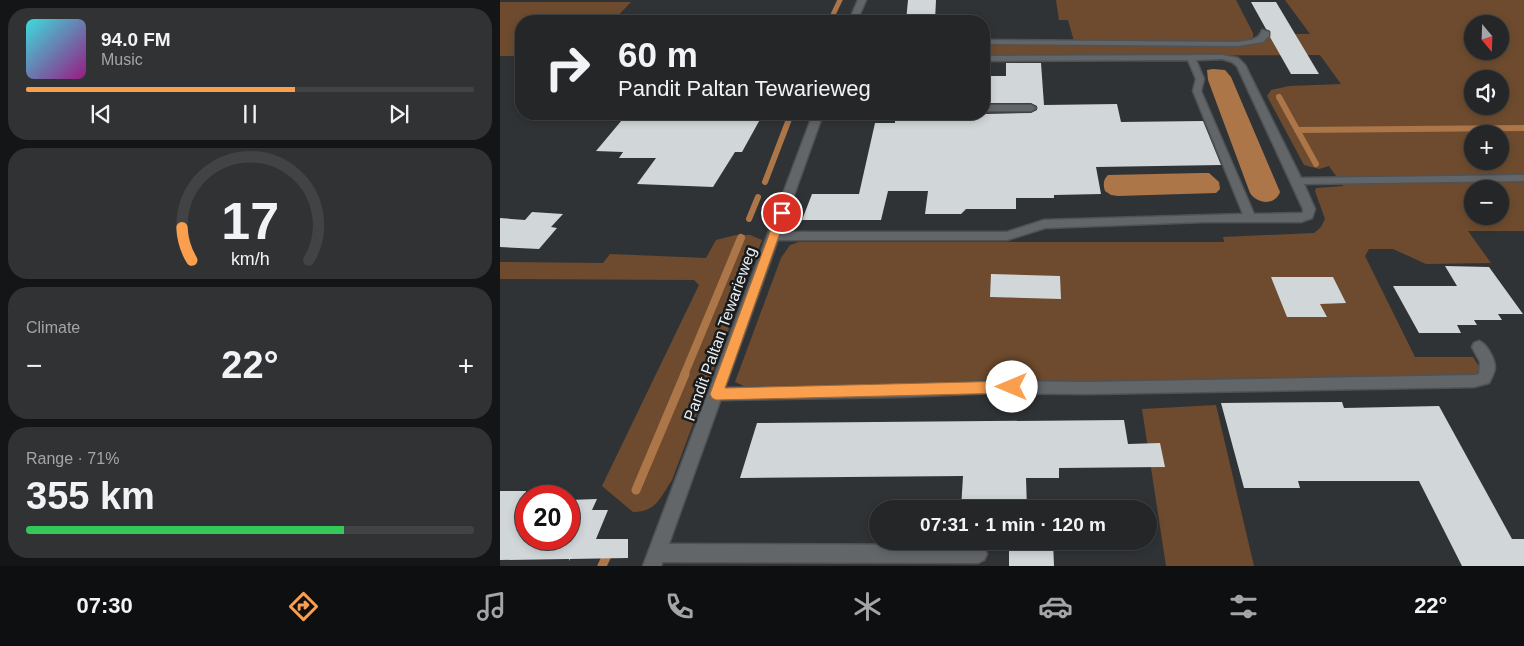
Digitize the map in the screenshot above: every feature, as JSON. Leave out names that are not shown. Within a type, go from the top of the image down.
[{"type":"street","points":[[856,15],[862,0]]},
{"type":"street","points":[[990,42],[1238,44],[1260,40],[1265,36],[1265,32]]},
{"type":"street","points":[[1191,57],[1200,79],[1197,91],[1250,218]]},
{"type":"street","points":[[774,236],[1007,236],[1044,224],[1301,218],[1308,215],[1309,209],[1297,181],[1241,65],[1235,60],[1222,57],[990,59]]},
{"type":"street","points":[[990,108],[1031,108]]},
{"type":"street","name":"Pandit Paltan Tewarieweg","points":[[655,560],[816,120]]},
{"type":"street","points":[[1297,181],[1524,178]]},
{"type":"street","points":[[716,394],[993,386],[1088,388],[1474,381],[1484,379],[1488,371],[1487,360],[1479,347]]},
{"type":"street","points":[[655,560],[978,554]]},
{"type":"shaded area","points":[[1056,0],[1236,0],[1253,33],[1253,38],[1236,42],[1074,41],[1068,20],[1059,20]]},
{"type":"shaded area","points":[[1285,0],[1524,0],[1524,231],[1468,231],[1491,263],[1426,264],[1393,249],[1369,249],[1365,256],[1415,357],[1473,357],[1482,371],[1471,378],[748,388],[735,382],[781,258],[790,245],[799,242],[1224,242],[1223,237],[1314,233],[1321,227],[1325,219],[1315,191],[1316,188],[1343,186],[1329,166],[1319,169],[1304,165],[1267,96],[1271,90],[1289,86],[1341,84],[1320,55],[990,56],[990,43],[996,42],[1246,45],[1264,41],[1269,37],[1269,34],[1310,34]]},
{"type":"shaded area","points":[[500,2],[631,2],[619,15],[515,15],[515,56],[500,56]]},
{"type":"shaded area","points":[[1207,70],[1225,70],[1231,77],[1280,192],[1274,200],[1261,201],[1250,193],[1208,80]]},
{"type":"shaded area","points":[[1209,173],[1219,182],[1220,189],[1216,193],[1118,196],[1111,195],[1105,191],[1104,187],[1104,181],[1108,175]]},
{"type":"shaded area","points":[[736,235],[750,235],[762,240],[672,480],[657,503],[647,510],[633,512],[602,486],[699,285],[694,280],[500,279],[500,262],[603,263],[610,254],[706,258],[716,240]]},
{"type":"shaded area","points":[[1216,405],[1254,566],[1166,566],[1142,409]]},
{"type":"building","points":[[908,0],[936,0],[935,15],[907,15]]},
{"type":"building","points":[[1251,2],[1276,2],[1319,74],[1291,74],[1270,37],[1270,31],[1266,29]]},
{"type":"building","points":[[1006,63],[1041,63],[1044,105],[1117,104],[1121,122],[1203,121],[1221,165],[1096,167],[1101,194],[1054,195],[1054,198],[1016,198],[1016,209],[966,209],[961,214],[925,214],[928,191],[888,191],[881,220],[802,220],[812,194],[859,194],[875,123],[895,123],[895,120],[990,120],[990,114],[1031,113],[1037,110],[1037,106],[1031,103],[990,103],[990,76],[1006,76]]},
{"type":"building","points":[[622,120],[760,120],[742,152],[735,152],[713,187],[637,184],[656,158],[619,158],[623,152],[596,151]]},
{"type":"building","points":[[532,212],[563,214],[551,227],[557,228],[539,249],[500,247],[500,218],[525,220]]},
{"type":"building","points":[[1445,266],[1489,267],[1523,314],[1498,314],[1502,320],[1474,320],[1477,325],[1457,325],[1461,333],[1419,333],[1393,286],[1457,286]]},
{"type":"building","points":[[991,274],[1060,276],[1061,299],[990,297]]},
{"type":"building","points":[[1271,277],[1333,277],[1346,303],[1320,304],[1327,317],[1287,317]]},
{"type":"building","points":[[1342,402],[1344,408],[1439,406],[1512,539],[1524,539],[1524,566],[1462,566],[1419,481],[1298,481],[1300,488],[1244,488],[1221,403]]},
{"type":"building","points":[[1124,420],[1128,444],[1160,443],[1165,467],[1059,468],[1059,478],[1026,478],[1027,500],[962,500],[963,476],[740,478],[757,423]]},
{"type":"building","points":[[500,491],[515,491],[515,550],[580,550],[580,500],[597,499],[592,510],[608,510],[596,539],[628,539],[628,558],[570,559],[569,561],[569,559],[500,560]]},
{"type":"building","points":[[1009,550],[1053,550],[1054,566],[1009,566]]},
{"type":"waterway","points":[[833,15],[840,0]]},
{"type":"waterway","points":[[1280,99],[1279,97],[1297,130]]},
{"type":"waterway","points":[[765,182],[789,120]]},
{"type":"waterway","points":[[1297,130],[1524,128]]},
{"type":"waterway","points":[[1297,130],[1316,164]]},
{"type":"waterway","points":[[749,219],[758,197]]},
{"type":"waterway","points":[[684,375],[741,238]]},
{"type":"waterway","points":[[636,490],[685,374]]},
{"type":"waterway","points":[[602,566],[610,549]]},
{"type":"route","points":[[782,213],[716,394],[1012,387]]}]
